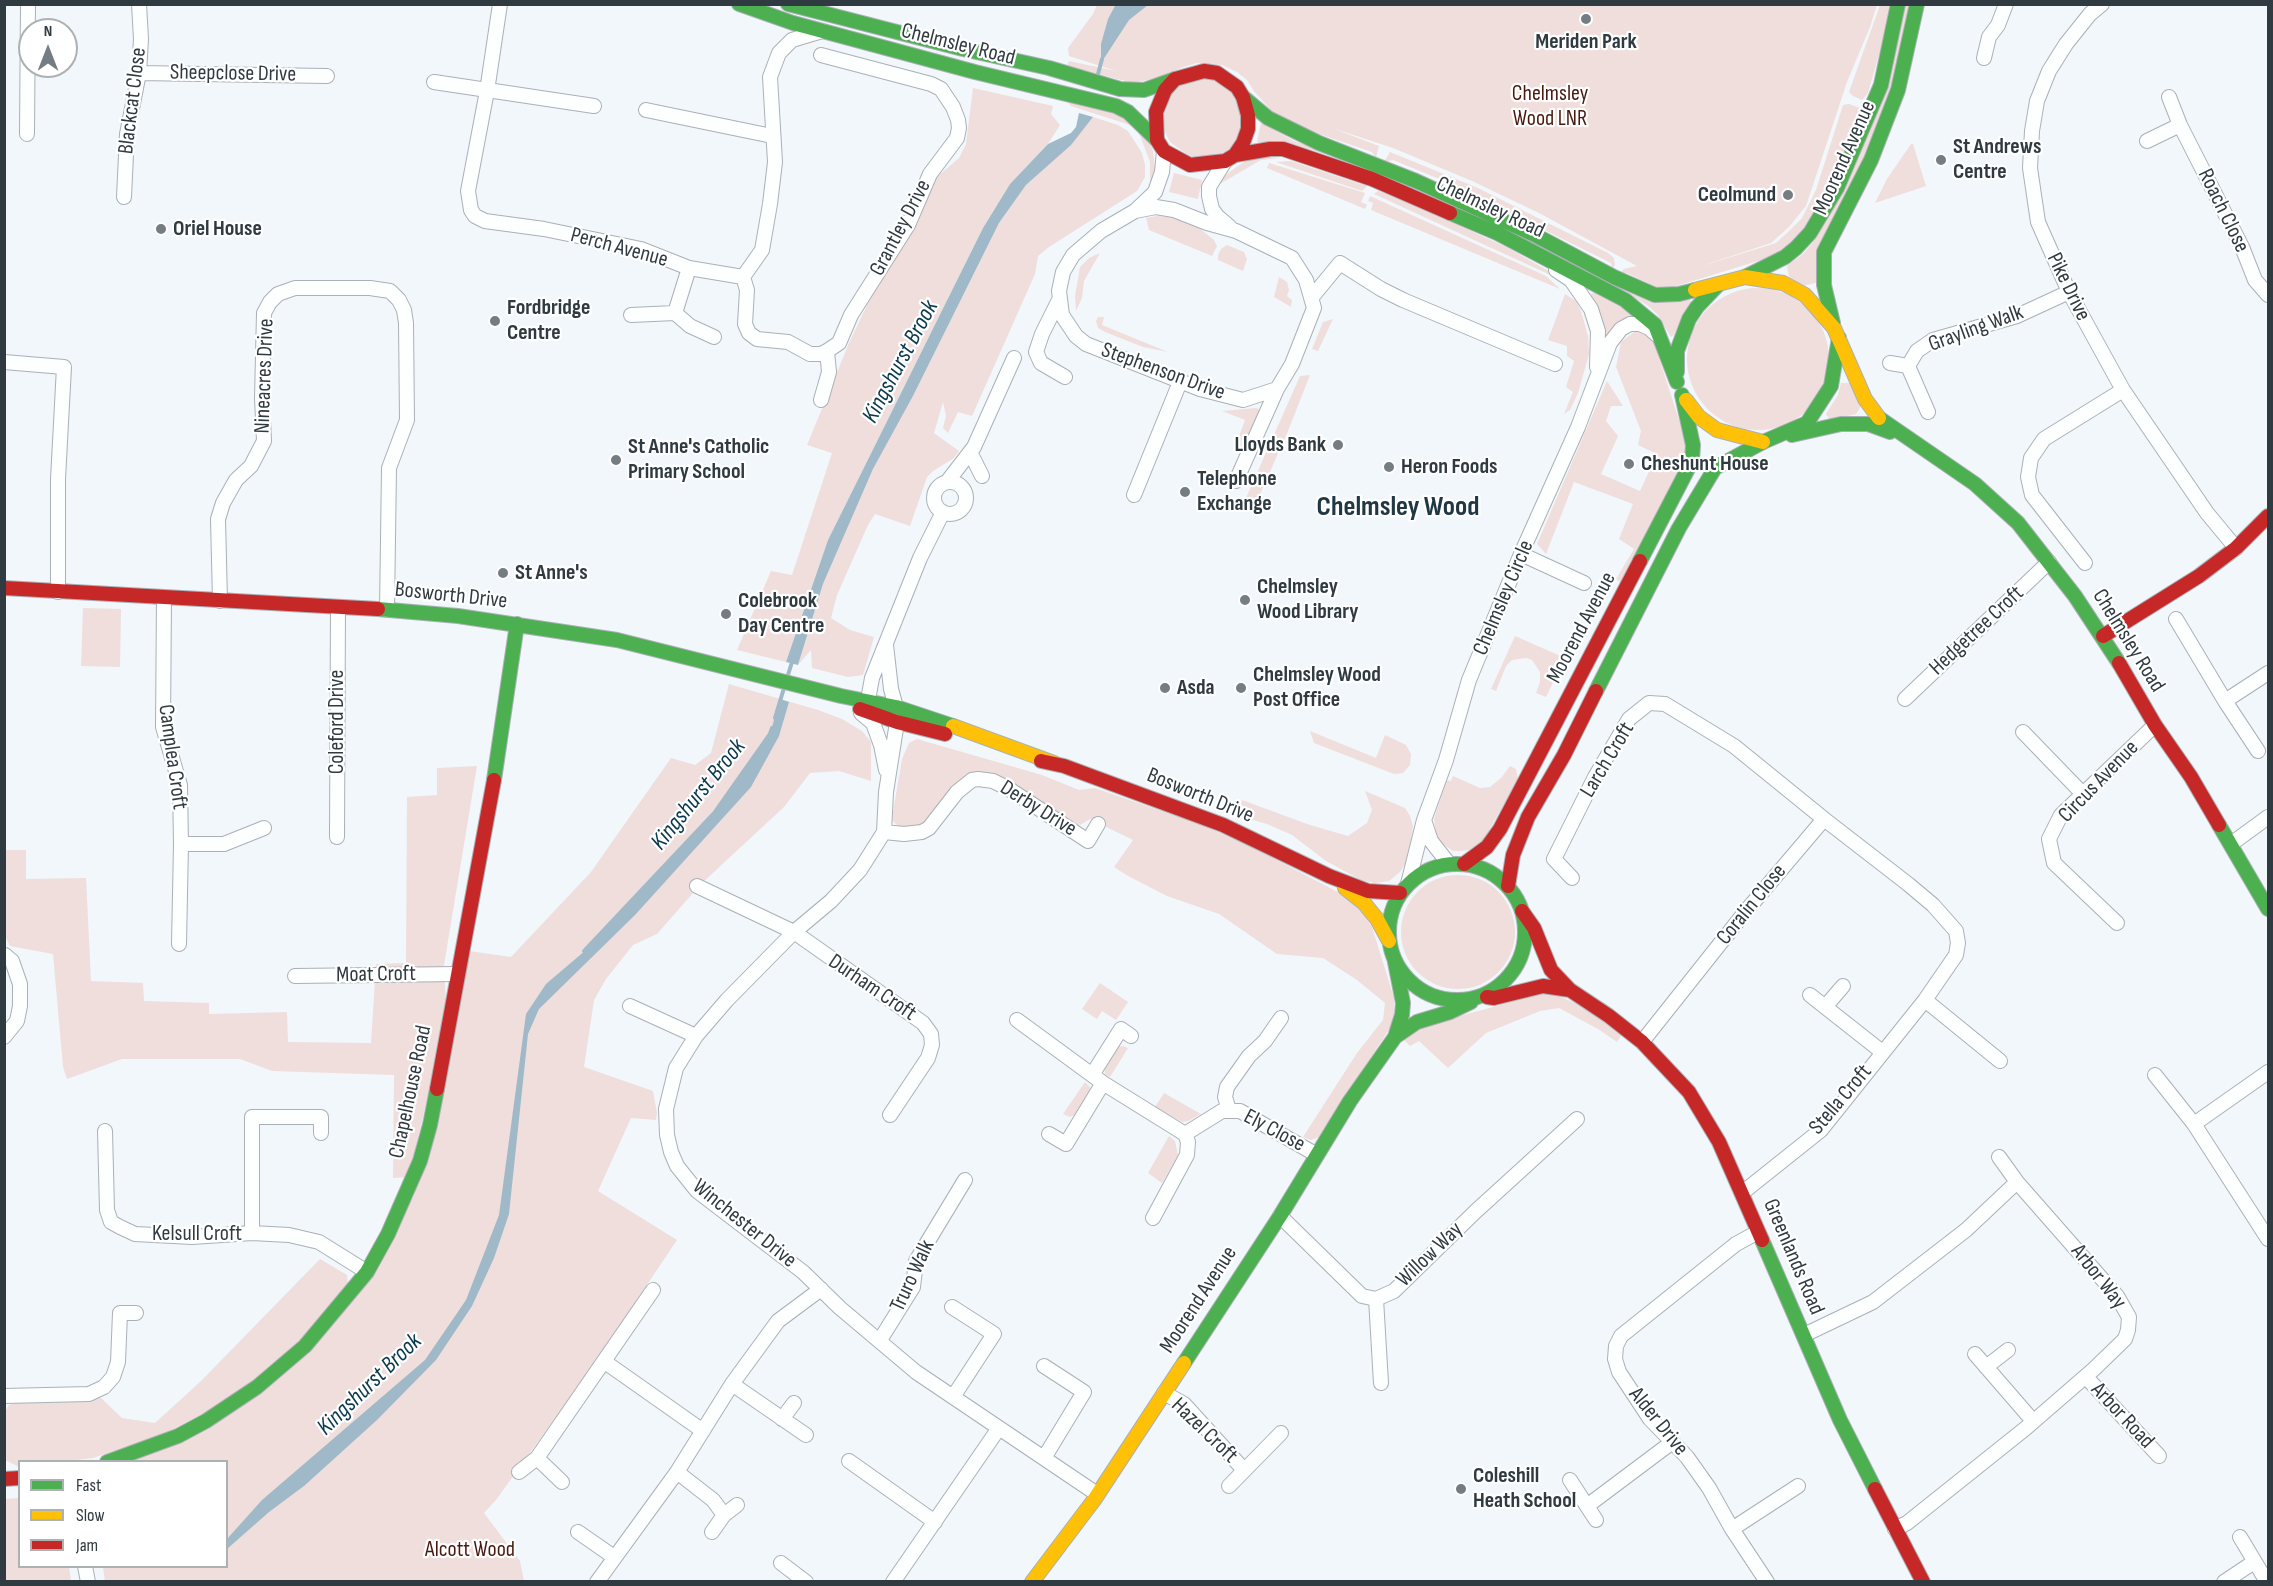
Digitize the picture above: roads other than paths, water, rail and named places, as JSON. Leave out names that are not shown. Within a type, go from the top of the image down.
[{"type":"street","points":[[27,134],[28,4]]},
{"type":"street","name":"Blackcat Close","points":[[124,197],[128,134],[140,73],[139,4]]},
{"type":"street","name":"Perch Avenue","points":[[500,4],[487,91],[468,191],[471,210],[475,216],[485,221],[544,229],[641,249],[689,268],[743,277]]},
{"type":"street","name":"Chelmsley Road","points":[[739,4],[793,23],[975,72],[1116,105],[1128,112],[1161,145]]},
{"type":"street","name":"Chelmsley Road","points":[[788,4],[1071,74],[1120,89],[1144,90],[1175,79]]},
{"type":"street","name":"Moorend Avenue","points":[[1745,277],[1785,257],[1796,248],[1810,233],[1837,188],[1881,85],[1898,4]]},
{"type":"street","name":"Moorend Avenue","points":[[1837,333],[1824,285],[1824,252],[1871,160],[1898,90],[1917,4]]},
{"type":"street","points":[[1984,58],[1989,37],[1998,25],[2006,4]]},
{"type":"street","name":"Pike Drive","points":[[2102,4],[2078,29],[2049,71],[2037,101],[2032,131],[2030,168],[2038,222],[2069,292],[2123,390],[2207,513],[2236,548]]},
{"type":"street","points":[[821,400],[829,372],[827,351],[821,354],[810,354],[788,342],[757,339],[749,333],[745,324],[747,290],[743,277],[762,250],[775,162],[770,77],[779,52],[792,40],[824,31]]},
{"type":"street","name":"Grantley Drive","points":[[821,55],[931,84],[941,89],[953,106],[959,128],[957,138],[950,150],[930,174],[908,225],[851,315],[839,343],[827,351]]},
{"type":"street","points":[[1065,377],[1041,363],[1036,352],[1059,300],[1063,272],[1073,255],[1101,231],[1135,211],[1155,192],[1162,172],[1156,112],[1165,90],[1175,79],[1191,73],[1204,71],[1217,73],[1237,87],[1248,115],[1248,129],[1243,143],[1209,187],[1212,209],[1216,216],[1236,231]]},
{"type":"street","name":"Sheepclose Drive","points":[[140,73],[327,76]]},
{"type":"street","points":[[434,82],[594,105]]},
{"type":"street","name":"Roach Close","points":[[2169,97],[2180,125],[2227,215],[2255,280],[2268,295]]},
{"type":"street","name":"Chelmsley Road","points":[[1243,98],[1268,118],[1319,143],[1416,181],[1527,231],[1654,295],[1679,294],[1718,285]]},
{"type":"street","points":[[646,110],[772,136]]},
{"type":"street","points":[[2147,141],[2180,125]]},
{"type":"street","points":[[1161,145],[1190,165],[1203,165],[1230,158]]},
{"type":"street","name":"Chelmsley Road","points":[[1230,158],[1269,149],[1283,149],[1372,179],[1497,233],[1573,270],[1625,300],[1646,316],[1661,338],[1680,388]]},
{"type":"street","points":[[1135,211],[1156,207],[1174,210],[1236,231],[1292,258],[1306,280],[1314,308],[1305,336],[1292,364],[1276,389],[1236,482]]},
{"type":"street","name":"Chelmsley Circle","points":[[1497,233],[1571,280],[1591,309],[1598,331],[1597,381]]},
{"type":"street","points":[[1312,297],[1340,263],[1403,300],[1555,364]]},
{"type":"street","points":[[675,313],[689,268]]},
{"type":"street","points":[[1745,277],[1783,283],[1804,295],[1837,333],[1831,386],[1806,423],[1770,439],[1717,430],[1699,417],[1680,388],[1677,351],[1680,339],[1697,307],[1718,285],[1745,277]]},
{"type":"street","name":"Nineacres Drive","points":[[220,601],[218,519],[223,503],[236,480],[251,466],[264,441],[262,398],[264,313],[278,294],[295,288],[370,288],[390,291],[399,300],[404,310],[406,323],[407,420],[389,468],[387,610]]},
{"type":"street","name":"Grayling Walk","points":[[1890,363],[1908,366],[1917,351],[1933,340],[2017,316],[2069,292]]},
{"type":"street","name":"Stephenson Drive","points":[[1059,300],[1062,315],[1076,336],[1086,345],[1180,382],[1243,400],[1276,389]]},
{"type":"street","points":[[631,315],[675,313],[690,326],[714,338]]},
{"type":"street","name":"Chelmsley Circle","points":[[1404,888],[1446,760],[1469,680],[1597,381],[1610,343],[1621,329],[1630,324],[1640,324],[1649,328],[1661,338]]},
{"type":"street","name":"Chelmsley Road","points":[[1837,333],[1865,399],[1880,419],[1903,437],[1940,459],[1975,484],[2018,523],[2049,562],[2103,636],[2155,725],[2191,777],[2268,909]]},
{"type":"street","points":[[947,482],[961,486],[964,490],[966,500],[957,512],[943,512],[936,506],[934,496],[938,487],[947,482],[970,454],[1014,358]]},
{"type":"street","points":[[4,362],[64,367],[58,479],[58,592]]},
{"type":"street","points":[[1908,366],[1928,412]]},
{"type":"street","points":[[1134,495],[1180,382]]},
{"type":"street","name":"Moorend Avenue","points":[[1464,864],[1486,847],[1500,829],[1689,468],[1694,445],[1680,388]]},
{"type":"street","points":[[2085,563],[2032,495],[2028,477],[2031,458],[2044,439],[2123,390]]},
{"type":"street","name":"Chelmsley Road","points":[[1770,439],[1803,434],[1842,424],[1868,424],[1903,437]]},
{"type":"street","name":"Moorend Avenue","points":[[1508,886],[1513,855],[1527,817],[1564,756],[1701,489],[1715,468],[1770,439]]},
{"type":"street","points":[[970,454],[982,476]]},
{"type":"street","points":[[862,704],[919,561],[943,512]]},
{"type":"street","points":[[2103,636],[2199,576],[2236,548],[2268,516]]},
{"type":"street","points":[[1521,554],[1584,583]]},
{"type":"street","name":"Hedgetree Croft","points":[[1905,699],[2049,562]]},
{"type":"street","name":"Bosworth Drive","points":[[4,588],[458,616],[617,640],[832,693],[862,704],[879,716],[897,722],[1054,763]]},
{"type":"street","name":"Camplea Croft","points":[[164,598],[163,728],[180,785],[179,944]]},
{"type":"street","name":"Coleford Drive","points":[[337,837],[338,607]]},
{"type":"street","points":[[2176,619],[2258,751]]},
{"type":"street","name":"Chapelhouse Road","points":[[110,1460],[178,1436],[206,1421],[257,1387],[305,1346],[368,1272],[388,1234],[420,1161],[430,1125],[498,758],[517,624]]},
{"type":"street","name":"Winchester Drive","points":[[886,645],[897,722],[888,778],[884,832],[860,870],[831,901],[794,932],[727,1000],[696,1036],[676,1068],[666,1109],[667,1135],[677,1166],[697,1191],[803,1272],[840,1308],[916,1372],[1097,1494]]},
{"type":"street","points":[[2225,701],[2268,673]]},
{"type":"street","name":"Larch Croft","points":[[1572,878],[1554,859],[1595,777],[1629,719],[1649,703],[1665,704],[1734,746],[1824,819]]},
{"type":"street","name":"Bosworth Drive","points":[[862,704],[896,707],[1223,825],[1329,876],[1368,891],[1404,888]]},
{"type":"street","name":"Winchester Drive","points":[[862,704],[873,723],[881,745],[888,778]]},
{"type":"street","name":"Circus Avenue","points":[[2117,922],[2054,863],[2049,839],[2061,815],[2155,725]]},
{"type":"street","points":[[2023,732],[2082,793]]},
{"type":"street","name":"Derby Drive","points":[[884,832],[904,834],[922,832],[929,828],[957,792],[972,780],[978,779],[993,781],[1009,789],[1088,841],[1098,824]]},
{"type":"street","points":[[2231,844],[2268,817]]},
{"type":"street","name":"Stella Croft","points":[[1742,1193],[1821,1130],[1881,1051],[1925,1000],[1956,955],[1958,943],[1956,931],[1933,905],[1824,819]]},
{"type":"street","name":"Coralin Close","points":[[1642,1042],[1746,911],[1824,819]]},
{"type":"street","points":[[1425,820],[1431,841],[1449,864]]},
{"type":"street","points":[[181,844],[224,844],[264,828]]},
{"type":"street","points":[[1449,864],[1464,864],[1484,869],[1508,886],[1522,911],[1525,936],[1519,961],[1500,985],[1479,998],[1442,999],[1420,990],[1410,982],[1395,962],[1389,941],[1392,909],[1404,888],[1426,871],[1449,864]]},
{"type":"street","name":"Bosworth Drive","points":[[1329,876],[1364,903],[1377,919],[1389,941]]},
{"type":"street","points":[[698,886],[794,932]]},
{"type":"street","name":"Greenlands Road","points":[[1522,911],[1534,928],[1551,970],[1570,990],[1642,1042],[1689,1092],[1719,1142],[1840,1420],[1923,1581]]},
{"type":"street","name":"Durham Croft","points":[[794,932],[923,1023],[931,1034],[932,1044],[928,1058],[890,1115]]},
{"type":"street","points":[[4,1037],[17,1022],[20,1006],[20,984],[12,961],[5,955]]},
{"type":"street","name":"Moorend Avenue","points":[[1035,1580],[1097,1494],[1164,1393],[1280,1215],[1350,1101],[1395,1037],[1403,1003],[1395,962]]},
{"type":"street","name":"Moat Croft","points":[[295,975],[457,974]]},
{"type":"street","name":"Greenlands Road","points":[[1479,998],[1494,998],[1543,986],[1570,990]]},
{"type":"street","points":[[1825,1007],[1844,986]]},
{"type":"street","name":"Stella Croft","points":[[1810,995],[1881,1051]]},
{"type":"street","name":"Moorend Avenue","points":[[1395,1037],[1417,1022],[1450,1012],[1479,998]]},
{"type":"street","points":[[1925,1000],[2000,1061]]},
{"type":"street","points":[[630,1006],[696,1036]]},
{"type":"street","name":"Ely Close","points":[[1229,1110],[1225,1097],[1227,1087],[1249,1056],[1266,1041],[1281,1018]]},
{"type":"street","points":[[1017,1020],[1097,1079],[1185,1134],[1188,1142],[1187,1155],[1153,1218]]},
{"type":"street","points":[[1049,1134],[1066,1144],[1121,1029],[1131,1036]]},
{"type":"street","points":[[2194,1124],[2268,1072]]},
{"type":"street","points":[[2155,1075],[2194,1124],[2268,1239]]},
{"type":"street","name":"Ely Close","points":[[1185,1134],[1212,1116],[1229,1110],[1240,1111],[1317,1155]]},
{"type":"street","points":[[252,1233],[252,1117],[321,1117],[321,1133]]},
{"type":"street","name":"Willow Way","points":[[1280,1215],[1362,1296],[1376,1299],[1394,1291],[1576,1119]]},
{"type":"street","name":"Kelsull Croft","points":[[105,1131],[107,1210],[111,1222],[135,1234],[192,1237],[252,1233],[289,1235],[319,1242],[368,1272]]},
{"type":"street","name":"Arbor Way","points":[[1895,1529],[1907,1523],[2086,1377],[2125,1339],[2128,1330],[2129,1317],[2117,1296],[2017,1182],[1999,1157]]},
{"type":"street","name":"Truro Walk","points":[[880,1340],[913,1287],[916,1261],[965,1180]]},
{"type":"street","points":[[1804,1335],[1873,1302],[1966,1230],[2017,1182]]},
{"type":"street","name":"Alder Drive","points":[[1758,1232],[1736,1244],[1621,1336],[1616,1346],[1615,1359],[1619,1372],[1650,1419],[1687,1457],[1767,1581]]},
{"type":"street","points":[[597,1581],[676,1472],[732,1384],[778,1321],[821,1289]]},
{"type":"street","points":[[519,1472],[537,1458],[653,1290]]},
{"type":"street","points":[[1376,1299],[1381,1383]]},
{"type":"street","points":[[952,1307],[994,1334],[953,1397]]},
{"type":"street","points":[[4,1396],[89,1394],[104,1387],[113,1377],[118,1362],[120,1313],[136,1313]]},
{"type":"street","points":[[1986,1367],[2008,1350]]},
{"type":"street","points":[[1975,1354],[2033,1421]]},
{"type":"street","points":[[605,1362],[703,1431]]},
{"type":"street","points":[[1044,1366],[1084,1392],[1044,1458]]},
{"type":"street","name":"Arbor Road","points":[[2086,1377],[2159,1456]]},
{"type":"street","points":[[732,1384],[807,1435]]},
{"type":"street","name":"Hazel Croft","points":[[1164,1393],[1184,1404],[1244,1470]]},
{"type":"street","points":[[782,1419],[794,1403]]},
{"type":"street","points":[[893,1581],[999,1428]]},
{"type":"street","name":"Hazel Croft","points":[[1228,1486],[1281,1434]]},
{"type":"street","points":[[1587,1506],[1671,1443]]},
{"type":"street","points":[[537,1458],[562,1482]]},
{"type":"street","points":[[849,1461],[935,1522]]},
{"type":"street","points":[[676,1472],[713,1500],[724,1515]]},
{"type":"street","points":[[1570,1480],[1596,1520]]},
{"type":"street","points":[[1732,1530],[1798,1486]]},
{"type":"street","points":[[711,1532],[724,1515],[737,1505]]},
{"type":"street","points":[[578,1532],[614,1557]]},
{"type":"street","points":[[2240,1537],[2267,1581]]},
{"type":"street","points":[[2223,1581],[2254,1562]]},
{"type":"street","points":[[781,1563],[806,1581]]},
{"type":"water","points":[[1116,4],[1148,5],[1129,20],[1101,63],[1101,44],[1108,19]]},
{"type":"water","points":[[1079,113],[1093,117],[1071,145],[1026,185],[999,223],[913,396],[873,469],[823,584],[798,665],[786,662],[828,540],[983,228],[1010,184],[1048,144],[1071,133],[1076,127]]},
{"type":"water","points":[[780,699],[789,702],[779,736],[751,787],[635,915],[539,1009],[528,1034],[509,1214],[494,1258],[472,1306],[436,1360],[377,1420],[304,1486],[269,1512],[228,1548],[228,1538],[262,1500],[425,1360],[466,1300],[499,1215],[526,1014],[546,984],[586,950],[715,811],[770,734]]},
{"type":"waterway","name":"Kingshurst Brook","points":[[1097,78],[1102,59]]},
{"type":"waterway","name":"Kingshurst Brook","points":[[787,678],[793,659]]},
{"type":"waterway","name":"Kingshurst Brook","points":[[775,718],[784,688]]},
{"type":"waterway","name":"Kingshurst Brook","points":[[584,951],[715,812],[772,728]]},
{"type":"place","name":"Meriden Park","points":[[1586,19]]},
{"type":"place","name":"St Andrews Centre","points":[[1941,160]]},
{"type":"place","name":"Ceolmund","points":[[1788,195]]},
{"type":"place","name":"Oriel House","points":[[161,229]]},
{"type":"place","name":"Fordbridge Centre","points":[[495,321]]},
{"type":"place","name":"Lloyds Bank","points":[[1338,445]]},
{"type":"place","name":"St Anne's Catholic Primary School","points":[[616,460]]},
{"type":"place","name":"Cheshunt House","points":[[1629,464]]},
{"type":"place","name":"Heron Foods","points":[[1389,467]]},
{"type":"place","name":"Telephone Exchange","points":[[1185,492]]},
{"type":"place","name":"St Anne's","points":[[503,573]]},
{"type":"place","name":"Chelmsley Wood Library","points":[[1245,600]]},
{"type":"place","name":"Colebrook Day Centre","points":[[726,614]]},
{"type":"place","name":"Asda","points":[[1165,688]]},
{"type":"place","name":"Chelmsley Wood Post Office","points":[[1241,688]]},
{"type":"place","name":"Coleshill Heath School","points":[[1461,1489]]},
{"type":"district","name":"Chelmsley Wood","points":[[1398,508]]},
{"type":"park label","name":"Chelmsley Wood LNR","points":[[1550,106]]},
{"type":"park label","name":"Alcott Wood","points":[[470,1550]]}]
